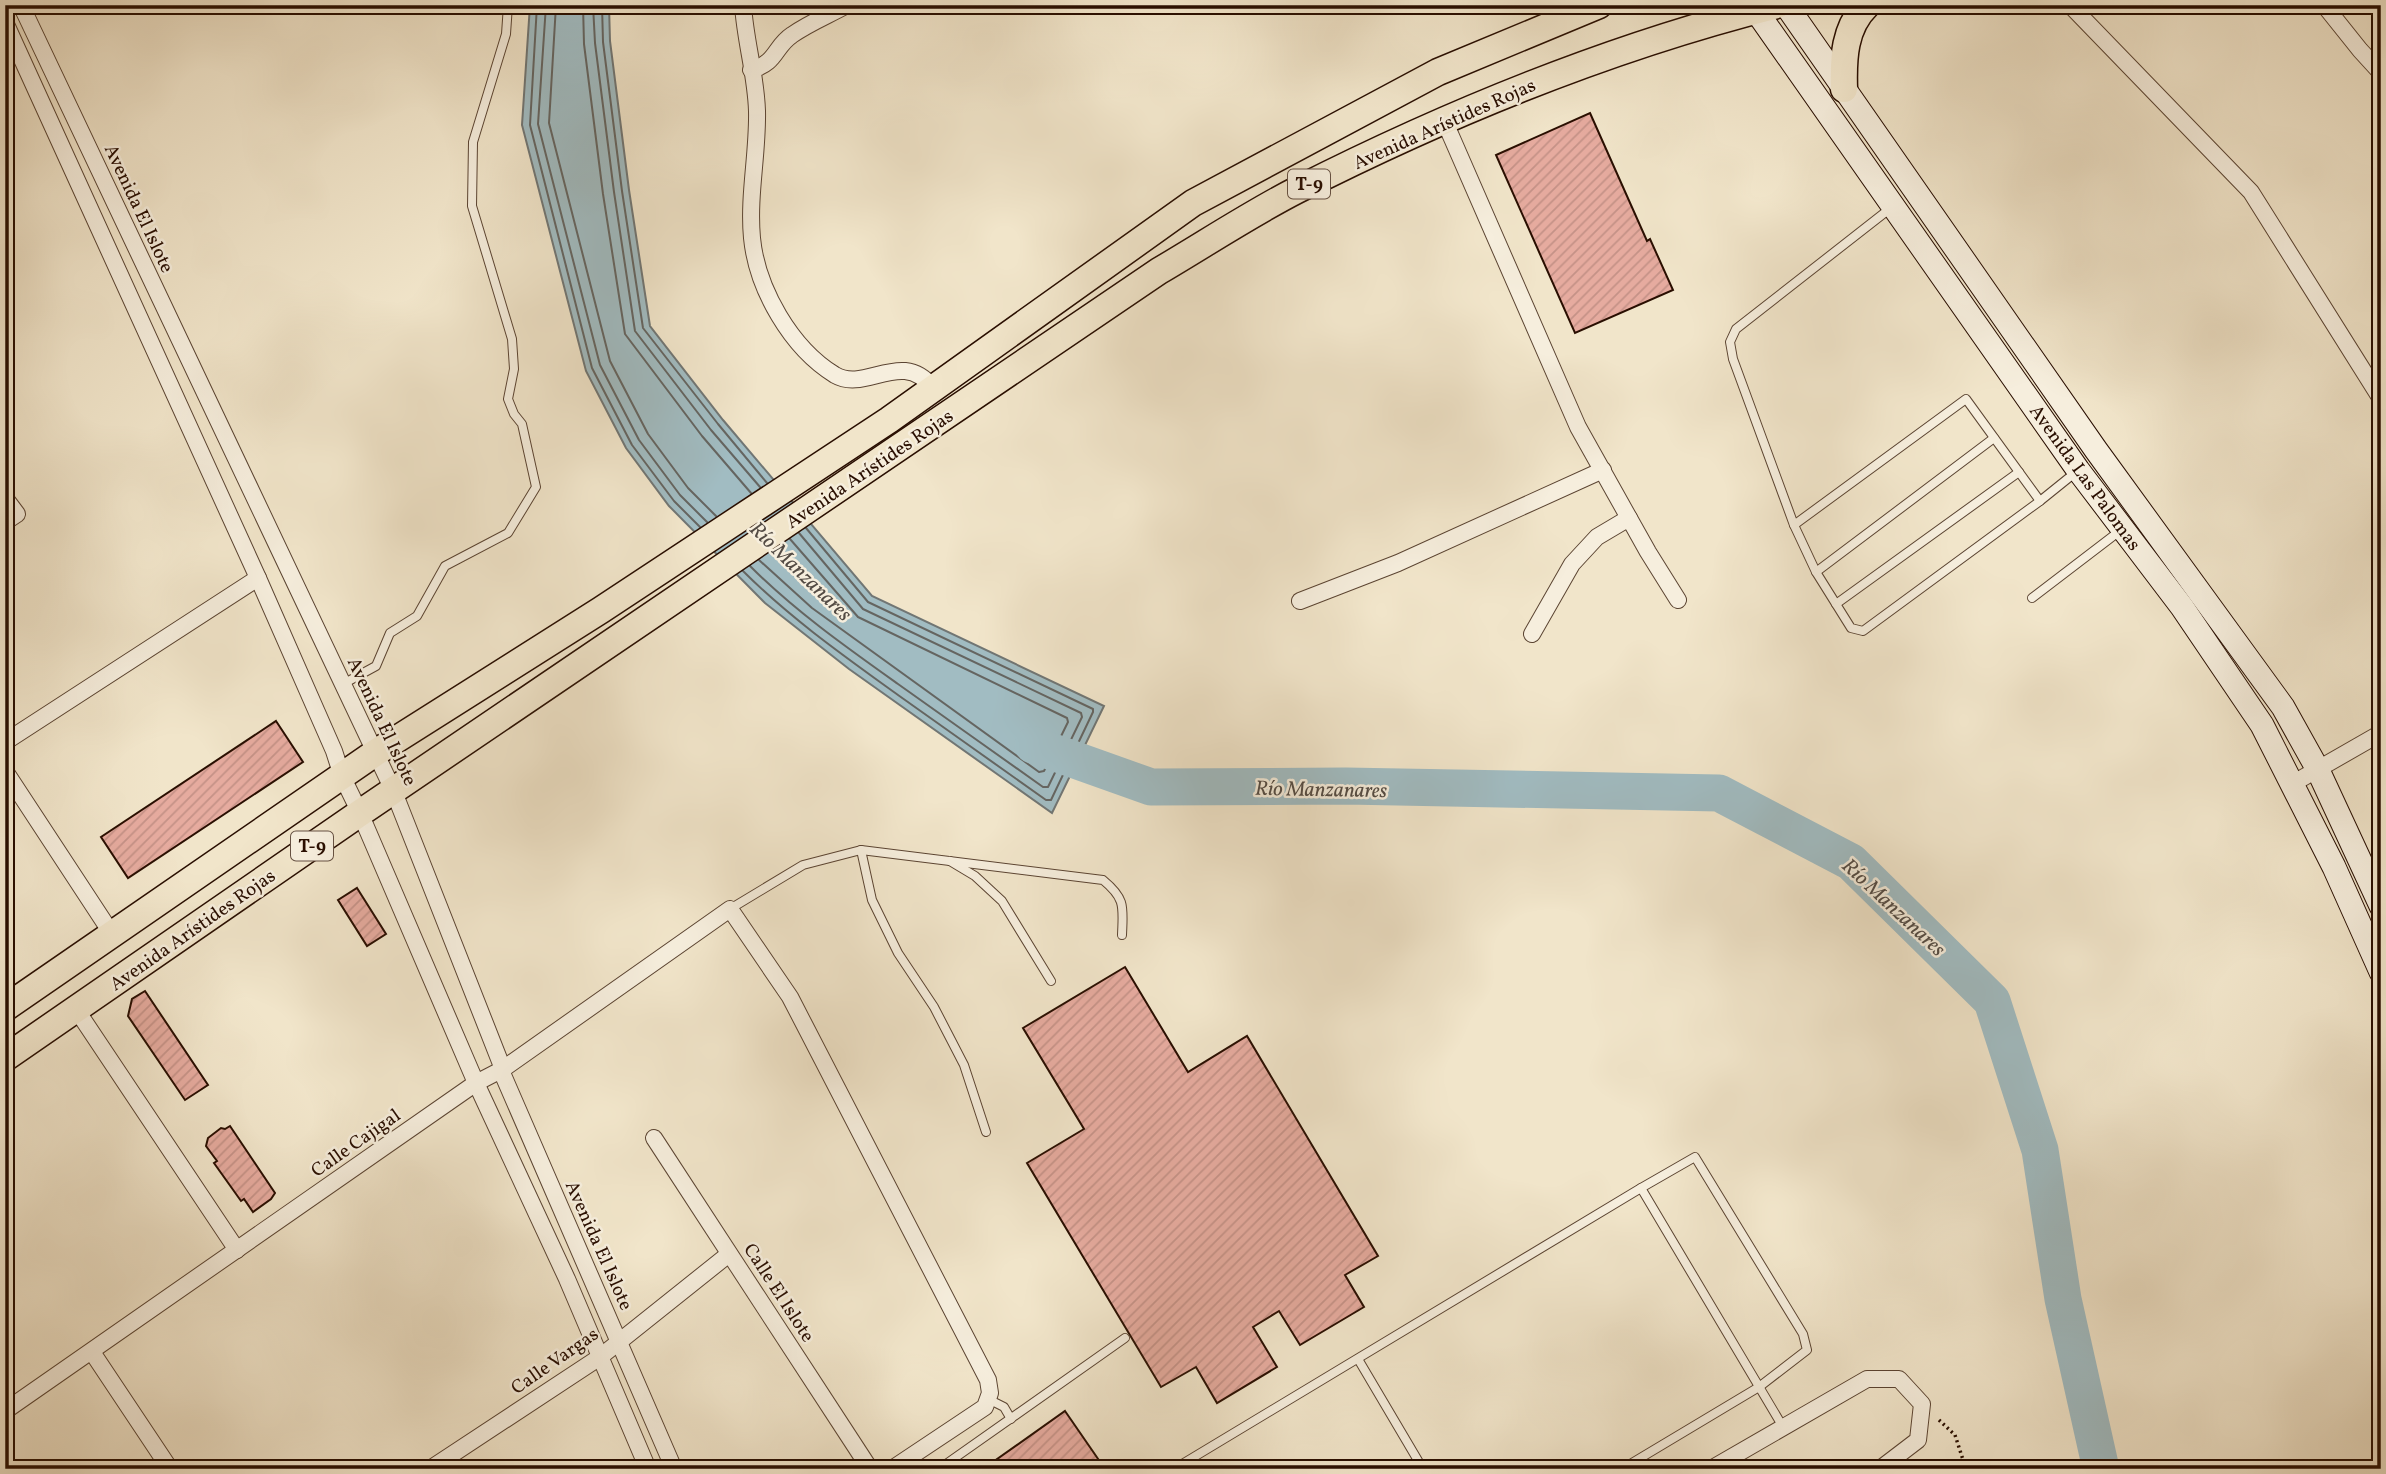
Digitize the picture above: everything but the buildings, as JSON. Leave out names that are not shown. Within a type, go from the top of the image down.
[{"type":"main road","name":"Avenida Arístides Rojas","points":[[5,1008],[375,753],[601,610],[889,419],[1193,203],[1438,72],[1599,5]]},
{"type":"main road","name":"Avenida Las Palomas","points":[[1786,5],[2096,450],[2283,707],[2317,768],[2381,906]]},
{"type":"main road","points":[[1844,89],[1843,59],[1850,30],[1867,5]]},
{"type":"main road","name":"Avenida Arístides Rojas","points":[[5,1058],[621,635],[1159,271],[1295,191],[1444,120],[1624,49],[1762,7]]},
{"type":"main road","name":"Avenida Las Palomas","points":[[1762,7],[1893,206],[2078,470],[2182,607],[2262,725],[2334,867],[2381,972]]},
{"type":"street","name":"Avenida El Islote","points":[[21,5],[394,792],[503,1069],[503,1075],[674,1469]]},
{"type":"street","points":[[743,5],[757,109],[752,238],[767,294],[797,341],[836,375],[846,379],[905,370],[921,376],[933,388]]},
{"type":"street","points":[[751,70],[769,63],[777,54],[780,44],[793,34],[847,5]]},
{"type":"street","points":[[2070,5],[2251,192],[2381,399]]},
{"type":"street","points":[[2324,5],[2381,73]]},
{"type":"street","points":[[5,22],[258,578],[476,1083],[648,1469]]},
{"type":"street","points":[[1444,120],[1578,427],[1678,600]]},
{"type":"street","points":[[1300,601],[1398,563],[1603,470]]},
{"type":"street","points":[[5,498],[17,514],[5,522]]},
{"type":"street","points":[[1532,634],[1572,565],[1597,537],[1629,517]]},
{"type":"street","points":[[5,742],[258,578]]},
{"type":"street","points":[[2292,784],[2381,733]]},
{"type":"street","points":[[5,771],[112,934]]},
{"type":"street","points":[[730,909],[796,1010],[988,1380],[990,1393],[985,1407],[892,1469]]},
{"type":"street","name":"Calle Cajigal","points":[[5,1411],[476,1083],[503,1069],[730,909]]},
{"type":"street","points":[[76,1009],[237,1250]]},
{"type":"street","name":"Calle El Islote","points":[[654,1138],[870,1469]]},
{"type":"street","name":"Calle Vargas","points":[[430,1469],[600,1357],[729,1254]]},
{"type":"street","points":[[92,1352],[170,1469]]},
{"type":"street","points":[[1711,1469],[1867,1379],[1899,1378],[1922,1404],[1918,1440],[1880,1469]]},
{"type":"lane","points":[[342,684],[376,666],[390,633],[417,616],[445,566],[508,533],[536,487],[522,424],[508,399],[514,369],[512,339],[472,206],[473,142],[506,34],[508,5]]},
{"type":"lane","points":[[1893,206],[1736,329],[1730,342],[1733,359],[1794,525],[1816,572],[1852,628],[1863,631],[2078,470]]},
{"type":"lane","points":[[1794,525],[1966,399],[2040,501]]},
{"type":"lane","points":[[1816,572],[1994,438]]},
{"type":"lane","points":[[1836,604],[2019,472]]},
{"type":"lane","points":[[2032,598],[2123,529]]},
{"type":"lane","points":[[861,850],[872,900],[898,953],[934,1007],[964,1065],[986,1132]]},
{"type":"lane","points":[[730,909],[803,865],[861,850],[1103,880],[1119,893],[1123,910],[1122,935]]},
{"type":"lane","points":[[947,859],[975,876],[1002,901],[1051,981]]},
{"type":"lane","points":[[1174,1469],[1695,1157],[1803,1335],[1807,1350],[1759,1387],[1622,1469]]},
{"type":"lane","points":[[1641,1188],[1783,1427]]},
{"type":"lane","points":[[939,1469],[1125,1338]]},
{"type":"lane","points":[[1358,1359],[1423,1469]]},
{"type":"lane","points":[[988,1399],[1004,1407],[1011,1419]]},
{"type":"path","points":[[1922,1404],[1955,1435],[1966,1469]]},
{"type":"water","points":[[530,5],[609,5],[610,41],[629,190],[650,326],[723,420],[872,596],[1104,706],[1052,813],[849,669],[765,603],[669,506],[626,448],[586,371],[522,125]]},
{"type":"waterway","name":"Río Manzanares","points":[[1033,745],[1151,787],[1346,786],[1719,793],[1851,862],[1992,1001],[2040,1150],[2063,1299],[2101,1469]]}]
